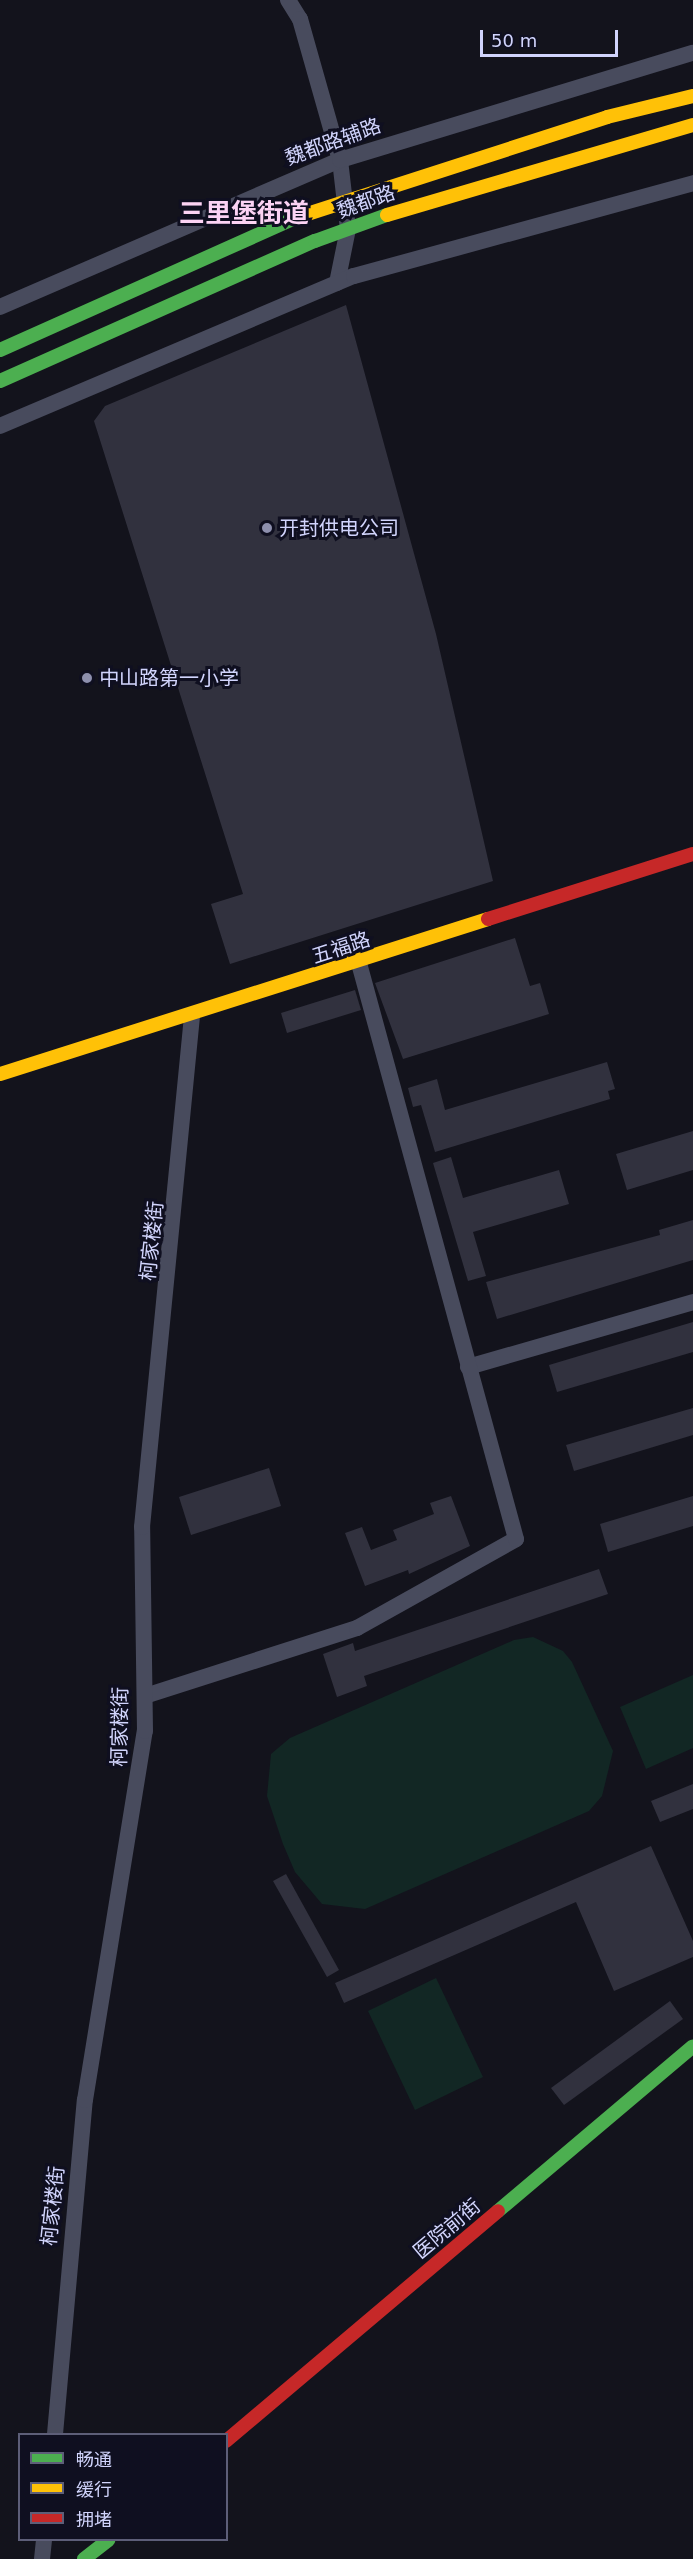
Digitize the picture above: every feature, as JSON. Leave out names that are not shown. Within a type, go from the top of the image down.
[{"type":"main road","name":"魏都路","points":[[0,350],[345,200],[607,117],[693,96]]},
{"type":"main road","name":"魏都路","points":[[0,381],[348,229],[693,125]]},
{"type":"main road","name":"五福路","points":[[0,1074],[359,963],[693,854]]},
{"type":"main road","name":"医院前街","points":[[228,2439],[693,2046]]},
{"type":"main road","points":[[84,2559],[107,2541]]},
{"type":"street","points":[[288,0],[300,19],[340,160],[348,229],[337,283]]},
{"type":"street","name":"魏都路辅路","points":[[0,307],[340,160],[693,52]]},
{"type":"street","points":[[0,426],[337,283],[693,183]]},
{"type":"street","points":[[145,1696],[357,1628],[511,1546],[516,1539],[359,963]]},
{"type":"street","name":"柯家楼街","points":[[55,2433],[85,2100],[140,1778],[145,1696],[142,1527],[192,1016]]},
{"type":"street","points":[[468,1367],[693,1302]]},
{"type":"street","points":[[42,2559],[44,2541]]},
{"type":"green space","points":[[533,1637],[563,1651],[572,1662],[613,1751],[602,1796],[589,1811],[365,1909],[322,1904],[295,1872],[283,1844],[267,1796],[271,1754],[290,1738],[514,1640]]},
{"type":"green space","points":[[693,1675],[693,1748],[646,1769],[620,1707]]},
{"type":"green space","points":[[436,1978],[483,2077],[415,2110],[368,2011]]},
{"type":"building","name":"开封供电公司","points":[[346,305],[436,634],[493,881],[230,964],[211,904],[243,894],[94,421],[105,406]]},
{"type":"building","points":[[515,938],[530,986],[540,983],[549,1014],[403,1059],[375,983]]},
{"type":"building","points":[[355,990],[361,1010],[287,1033],[281,1013]]},
{"type":"building","points":[[607,1062],[615,1089],[608,1091],[610,1099],[435,1152],[421,1105],[413,1107],[408,1088],[437,1079],[445,1110]]},
{"type":"building","points":[[693,1131],[693,1170],[627,1190],[616,1154]]},
{"type":"building","points":[[451,1157],[463,1198],[559,1170],[569,1204],[473,1232],[486,1276],[468,1281],[433,1163]]},
{"type":"building","points":[[693,1220],[693,1260],[497,1319],[486,1282],[660,1235],[659,1230]]},
{"type":"building","points":[[693,1322],[693,1352],[557,1392],[549,1365]]},
{"type":"building","points":[[693,1408],[693,1435],[574,1471],[566,1445]]},
{"type":"building","points":[[269,1468],[281,1506],[191,1535],[179,1497]]},
{"type":"building","points":[[451,1496],[470,1546],[409,1574],[408,1570],[365,1586],[345,1533],[362,1527],[371,1550],[397,1540],[393,1530],[434,1514],[430,1503]]},
{"type":"building","points":[[693,1496],[693,1526],[608,1552],[600,1524]]},
{"type":"building","points":[[599,1569],[608,1594],[364,1676],[367,1686],[337,1697],[323,1654],[353,1643],[355,1651]]},
{"type":"building","points":[[693,1784],[693,1809],[660,1822],[651,1801]]},
{"type":"building","points":[[651,1846],[693,1941],[693,1957],[614,1991],[576,1902],[344,2003],[335,1983]]},
{"type":"building","points":[[286,1874],[339,1970],[327,1977],[273,1881]]},
{"type":"building","points":[[670,2001],[683,2019],[564,2105],[551,2088]]},
{"type":"traffic: fast","points":[[0,381],[315,241],[387,215]]},
{"type":"traffic: fast","points":[[0,350],[298,217]]},
{"type":"traffic: fast","points":[[498,2211],[693,2046]]},
{"type":"traffic: fast","points":[[84,2559],[107,2541]]},
{"type":"traffic: slow","points":[[298,217],[607,117],[693,96]]},
{"type":"traffic: slow","points":[[387,215],[693,125]]},
{"type":"traffic: slow","points":[[0,1074],[488,919]]},
{"type":"traffic: jam","points":[[488,919],[693,854]]},
{"type":"traffic: jam","points":[[228,2439],[498,2211]]},
{"type":"place","name":"开封供电公司","points":[[267,528]]},
{"type":"place","name":"中山路第一小学","points":[[87,678]]},
{"type":"district","name":"三里堡街道","points":[[244,214]]}]
